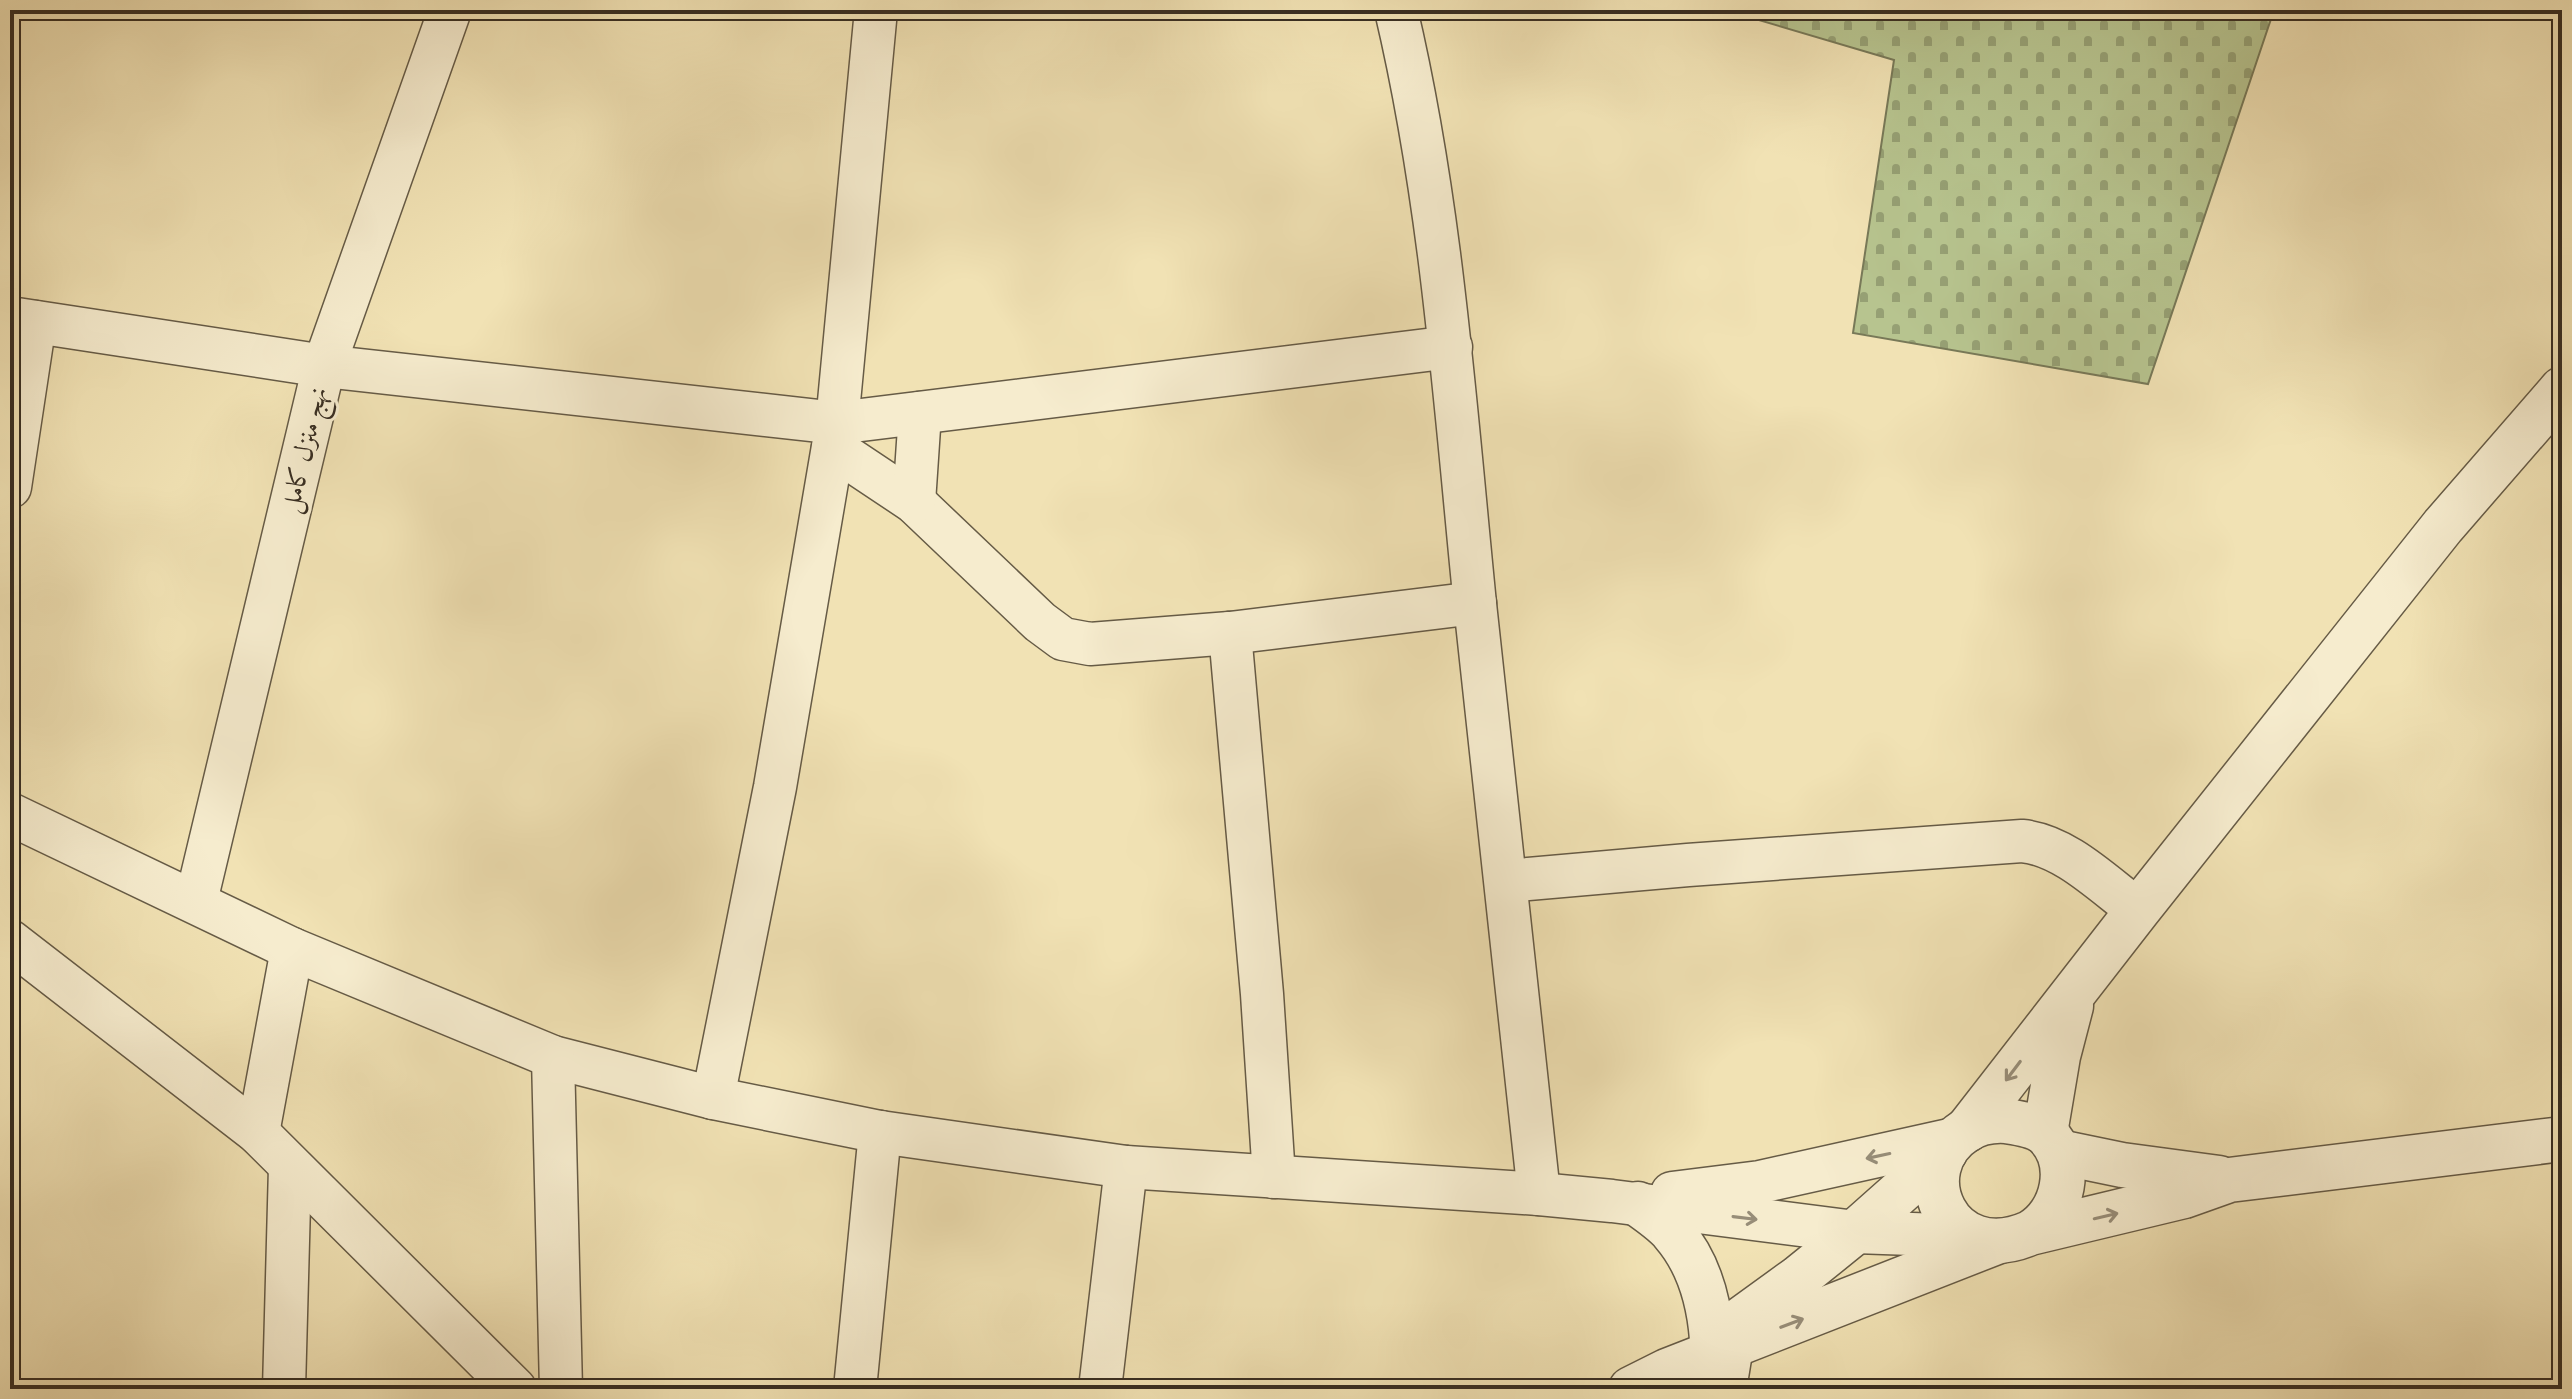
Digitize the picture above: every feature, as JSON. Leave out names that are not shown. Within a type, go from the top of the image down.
[{"type":"street","name":"نهج منزل كامل","points":[[196,901],[324,366],[450,10]]},
{"type":"street","points":[[713,1098],[775,787],[835,436],[876,10]]},
{"type":"street","points":[[1396,10],[1430,183],[1451,347],[1475,603],[1539,1194]]},
{"type":"street","points":[[10,487],[23,320],[324,366],[835,436],[920,413],[1451,347]]},
{"type":"street","points":[[1999,1237],[1956,1227],[1946,1214],[1937,1183],[1939,1167],[1955,1140],[2443,526],[2562,389]]},
{"type":"street","points":[[914,502],[920,413]]},
{"type":"street","points":[[835,436],[914,502],[1040,622],[1063,639],[1090,644],[1230,633],[1475,603]]},
{"type":"street","points":[[1230,633],[1262,994],[1274,1177]]},
{"type":"street","points":[[10,814],[292,949],[553,1057],[713,1098],[880,1132],[1126,1167],[1539,1194],[1855,1232],[1999,1237],[2184,1196],[2229,1180],[2562,1139]]},
{"type":"street","points":[[1506,881],[2022,841],[2037,842],[2059,851],[2138,910]]},
{"type":"street","points":[[10,941],[258,1133],[515,1389]]},
{"type":"street","points":[[258,1133],[292,949]]},
{"type":"street","points":[[1725,1337],[1999,1237],[2043,1226],[2053,1213],[2063,1180],[2052,1142],[2060,1048],[2077,986]]},
{"type":"street","points":[[553,1057],[561,1389]]},
{"type":"street","points":[[1649,1380],[1725,1337],[1855,1232],[1955,1140],[1982,1123],[1997,1121],[2030,1125],[2052,1142],[2122,1165],[2229,1180]]},
{"type":"street","points":[[855,1389],[880,1132]]},
{"type":"street","points":[[1625,1202],[1760,1182],[1955,1140]]},
{"type":"street","points":[[284,1389],[290,1167]]},
{"type":"street","points":[[1100,1389],[1126,1167]]},
{"type":"street","points":[[1625,1202],[1672,1231],[1691,1259],[1725,1337],[1725,1389]]},
{"type":"green space","points":[[1725,10],[2274,10],[2148,384],[1853,333],[1894,60]]}]
